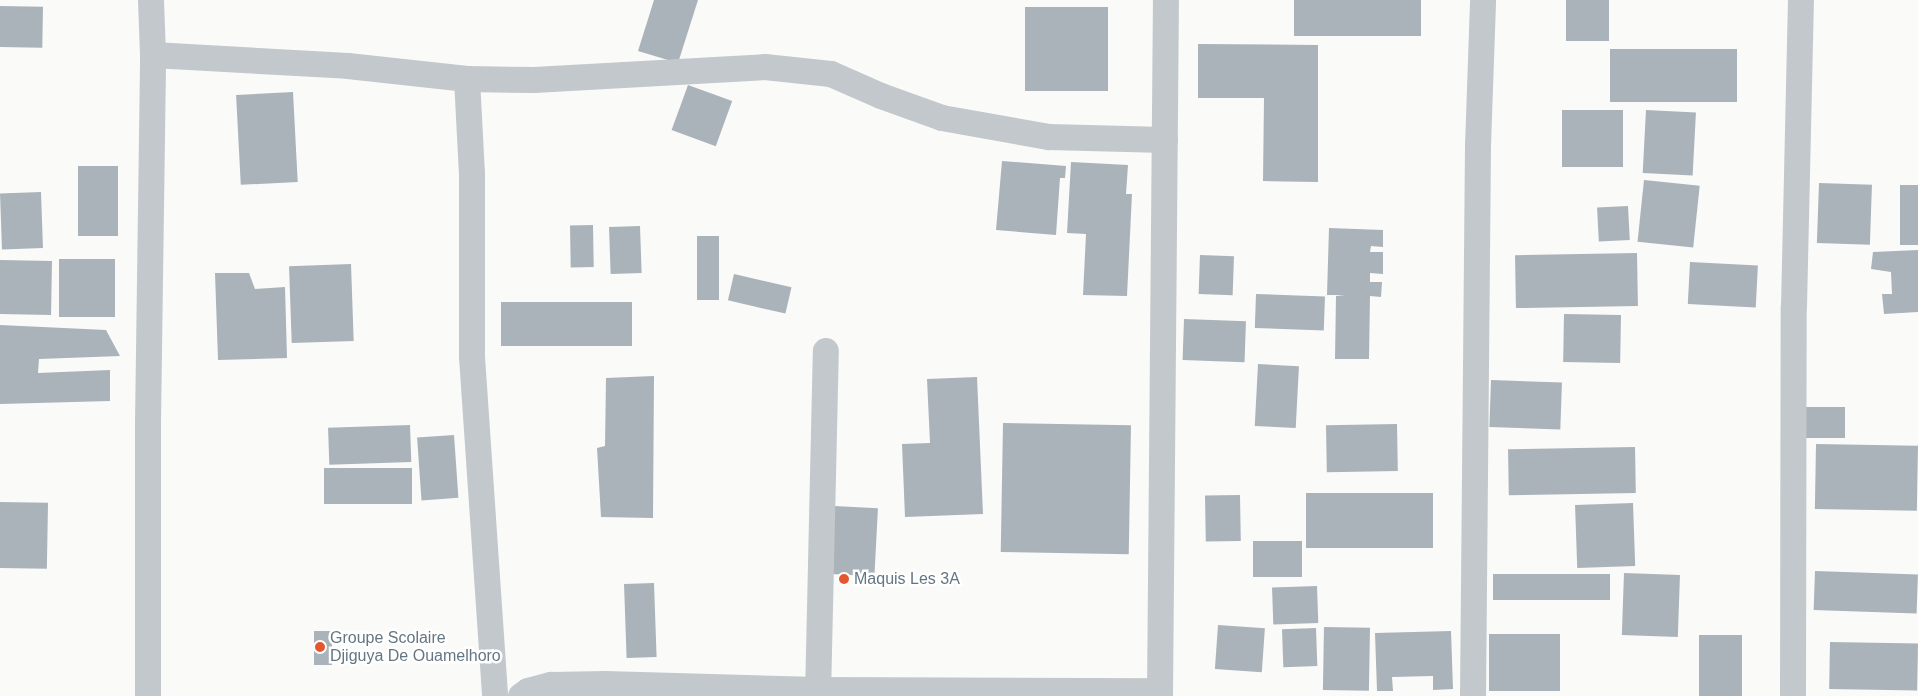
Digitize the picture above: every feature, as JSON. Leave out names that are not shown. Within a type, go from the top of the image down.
[{"type":"street","points":[[148,696],[148,423],[153,55],[151,0]]},
{"type":"street","points":[[521,696],[528,691],[560,685],[818,693],[1160,694],[1166,0]]},
{"type":"street","points":[[1473,696],[1478,146],[1483,0]]},
{"type":"street","points":[[1792,696],[1794,307],[1801,0]]},
{"type":"street","points":[[153,55],[348,66],[467,79],[534,80],[765,67],[831,74],[881,96],[942,118],[1049,137],[1165,140]]},
{"type":"street","points":[[467,79],[472,173],[472,357],[495,696]]},
{"type":"street","points":[[818,693],[826,350]]},
{"type":"building","points":[[654,0],[698,0],[678,63],[638,51]]},
{"type":"building","points":[[1294,0],[1421,0],[1421,36],[1294,36]]},
{"type":"building","points":[[1566,0],[1609,0],[1609,41],[1566,41]]},
{"type":"building","points":[[0,6],[43,7],[42,48],[0,47]]},
{"type":"building","points":[[1025,7],[1108,7],[1108,91],[1025,91]]},
{"type":"building","points":[[1198,44],[1318,45],[1318,182],[1263,181],[1264,98],[1198,98]]},
{"type":"building","points":[[1610,49],[1737,49],[1737,102],[1610,102]]},
{"type":"building","points":[[688,85],[732,101],[716,146],[672,130]]},
{"type":"building","points":[[293,92],[298,182],[241,185],[236,95]]},
{"type":"building","points":[[1562,110],[1623,110],[1623,167],[1562,167]]},
{"type":"building","points":[[1646,110],[1696,113],[1693,176],[1643,173]]},
{"type":"building","points":[[1002,161],[1066,166],[1065,178],[1060,178],[1056,235],[996,230]]},
{"type":"building","points":[[1071,162],[1128,165],[1126,194],[1132,194],[1127,296],[1083,295],[1086,234],[1067,233]]},
{"type":"building","points":[[78,166],[118,166],[118,236],[78,236]]},
{"type":"building","points":[[1644,180],[1700,186],[1693,248],[1638,242]]},
{"type":"building","points":[[1819,183],[1872,185],[1870,245],[1817,243]]},
{"type":"building","points":[[1900,185],[1918,185],[1918,245],[1900,245]]},
{"type":"building","points":[[41,192],[43,248],[2,249],[0,193]]},
{"type":"building","points":[[1628,206],[1630,240],[1599,242],[1597,208]]},
{"type":"building","points":[[570,225],[593,225],[594,267],[571,267]]},
{"type":"building","points":[[640,226],[642,273],[611,274],[609,227]]},
{"type":"building","points":[[1329,228],[1383,230],[1383,247],[1371,246],[1370,252],[1383,252],[1383,274],[1370,273],[1370,282],[1382,282],[1381,297],[1370,296],[1369,359],[1335,359],[1336,296],[1345,295],[1327,295]]},
{"type":"building","points":[[697,236],[719,236],[719,300],[697,300]]},
{"type":"building","points":[[1918,250],[1918,312],[1884,314],[1882,294],[1892,294],[1891,272],[1871,269],[1873,252]]},
{"type":"building","points":[[1637,253],[1638,306],[1516,308],[1515,255]]},
{"type":"building","points":[[1200,255],[1234,256],[1233,295],[1199,294]]},
{"type":"building","points":[[59,259],[115,259],[115,317],[59,317]]},
{"type":"building","points":[[0,260],[52,261],[51,315],[0,314]]},
{"type":"building","points":[[1690,262],[1758,266],[1756,308],[1688,304]]},
{"type":"building","points":[[351,264],[354,341],[292,343],[289,266]]},
{"type":"building","points":[[215,273],[249,273],[255,289],[285,287],[287,358],[218,360]]},
{"type":"building","points":[[734,274],[791,287],[785,314],[728,300]]},
{"type":"building","points":[[1256,294],[1325,296],[1324,330],[1255,328]]},
{"type":"building","points":[[501,302],[632,302],[632,346],[501,346]]},
{"type":"building","points":[[1564,314],[1621,315],[1620,363],[1563,362]]},
{"type":"building","points":[[1184,319],[1246,321],[1245,362],[1183,360]]},
{"type":"building","points":[[0,325],[106,330],[120,356],[39,359],[38,373],[110,370],[110,401],[0,404]]},
{"type":"building","points":[[1258,364],[1299,366],[1296,428],[1255,426]]},
{"type":"building","points":[[654,376],[653,518],[601,517],[597,448],[605,446],[606,378]]},
{"type":"building","points":[[977,377],[983,514],[905,517],[902,444],[930,443],[927,379]]},
{"type":"building","points":[[1491,380],[1562,382],[1560,429],[1489,427]]},
{"type":"building","points":[[1801,407],[1845,407],[1845,438],[1801,438]]},
{"type":"building","points":[[1003,423],[1131,425],[1129,554],[1001,552]]},
{"type":"building","points":[[1397,424],[1398,471],[1327,472],[1326,425]]},
{"type":"building","points":[[410,425],[411,462],[329,465],[328,428]]},
{"type":"building","points":[[454,435],[458,498],[421,500],[417,438]]},
{"type":"building","points":[[1816,444],[1918,446],[1917,511],[1815,509]]},
{"type":"building","points":[[1635,447],[1636,493],[1509,495],[1508,449]]},
{"type":"building","points":[[324,468],[412,468],[412,504],[324,504]]},
{"type":"building","points":[[1306,493],[1433,493],[1433,548],[1306,548]]},
{"type":"building","points":[[1240,495],[1241,541],[1206,542],[1205,496]]},
{"type":"building","points":[[0,502],[48,503],[47,569],[0,568]]},
{"type":"building","points":[[1633,503],[1635,566],[1577,568],[1575,505]]},
{"type":"building","points":[[834,506],[878,508],[874,576],[830,574]]},
{"type":"building","points":[[1253,541],[1302,541],[1302,577],[1253,577]]},
{"type":"building","points":[[1815,571],[1918,575],[1917,614],[1814,610]]},
{"type":"building","points":[[1624,573],[1680,575],[1678,637],[1622,635]]},
{"type":"building","points":[[1493,574],[1610,574],[1610,600],[1493,600]]},
{"type":"building","points":[[654,583],[657,657],[627,658],[624,584]]},
{"type":"building","points":[[1317,586],[1318,623],[1273,625],[1272,588]]},
{"type":"building","points":[[1218,625],[1265,628],[1262,672],[1215,669]]},
{"type":"building","points":[[1324,627],[1370,628],[1369,691],[1323,690]]},
{"type":"building","points":[[1316,628],[1317,666],[1283,667],[1282,629]]},
{"type":"building","points":[[314,631],[332,631],[332,665],[314,665]]},
{"type":"building","points":[[1451,631],[1453,689],[1433,690],[1433,676],[1392,677],[1393,691],[1377,691],[1375,633]]},
{"type":"building","points":[[1489,634],[1560,634],[1560,691],[1489,691]]},
{"type":"building","points":[[1699,635],[1742,635],[1742,696],[1699,696]]},
{"type":"building","points":[[1830,642],[1918,644],[1917,691],[1829,689]]},
{"type":"place","name":"Maquis Les 3A","points":[[844,579]]},
{"type":"place","name":"Groupe Scolaire Djiguya De Ouamelhoro","points":[[320,647]]}]
